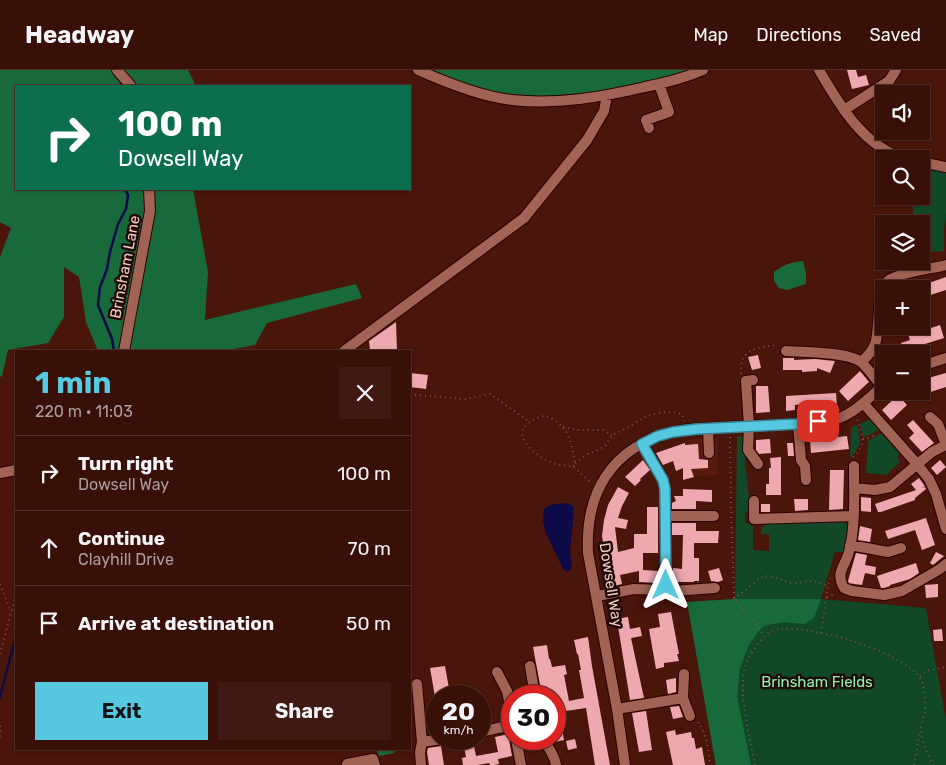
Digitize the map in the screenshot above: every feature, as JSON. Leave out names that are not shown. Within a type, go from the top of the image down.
[{"type":"street","points":[[117,70],[130,85]]},
{"type":"street","points":[[418,70],[485,94],[512,100],[537,101],[607,96],[693,75],[704,70]]},
{"type":"street","points":[[819,70],[844,110],[866,136],[885,150]]},
{"type":"street","points":[[844,110],[889,81],[896,70]]},
{"type":"street","points":[[649,128],[646,120],[669,112],[659,84]]},
{"type":"street","points":[[345,350],[524,218],[587,140],[604,111],[607,96]]},
{"type":"street","points":[[930,164],[946,167]]},
{"type":"street","name":"Brinsham Lane","points":[[124,350],[150,211],[148,190]]},
{"type":"street","points":[[861,362],[871,353],[876,342],[882,293],[887,282],[897,276],[946,265]]},
{"type":"street","points":[[782,348],[850,358],[861,362],[875,377]]},
{"type":"street","points":[[930,363],[946,358]]},
{"type":"street","points":[[753,380],[746,380],[746,426],[748,450],[758,464]]},
{"type":"street","name":"Dowsell Way","points":[[625,765],[617,709],[588,553],[589,522],[592,506],[603,481],[612,467],[642,444],[658,436],[673,432],[708,428],[798,424],[830,420],[854,411],[875,393]]},
{"type":"street","points":[[864,403],[929,479],[943,508],[946,529]]},
{"type":"street","points":[[854,488],[875,490],[890,487],[932,452],[946,445],[938,424],[930,417]]},
{"type":"street","points":[[798,424],[801,460],[805,466],[806,480]]},
{"type":"street","points":[[708,428],[709,453]]},
{"type":"street","points":[[642,444],[663,480],[665,489],[666,585],[664,588]]},
{"type":"street","points":[[854,466],[852,532],[848,555],[841,568],[840,576],[844,588],[852,591],[884,595],[902,591],[946,564]]},
{"type":"street","points":[[0,473],[15,470]]},
{"type":"street","points":[[754,501],[754,519],[757,524],[853,516]]},
{"type":"street","points":[[666,516],[714,516]]},
{"type":"street","points":[[850,545],[888,552],[900,548]]},
{"type":"street","points":[[597,596],[634,590],[660,590],[664,588],[673,591],[715,588]]},
{"type":"street","points":[[530,666],[534,685]]},
{"type":"street","points":[[497,672],[505,685]]},
{"type":"street","points":[[684,674],[683,698],[690,716]]},
{"type":"street","points":[[418,684],[422,742],[420,752],[421,765]]},
{"type":"street","points":[[617,709],[683,698]]},
{"type":"street","points":[[422,742],[426,741]]},
{"type":"street","points":[[518,750],[521,765]]},
{"type":"street","points":[[550,750],[556,760],[556,765]]},
{"type":"street","points":[[347,764],[373,759],[375,765]]},
{"type":"path","points":[[741,377],[740,367],[743,358],[749,351],[758,347],[782,348]]},
{"type":"path","points":[[411,396],[465,399],[490,394],[530,422]]},
{"type":"path","points":[[854,411],[863,439],[862,447],[853,457],[854,466]]},
{"type":"path","points":[[573,466],[583,457],[606,445],[612,435],[637,423],[646,416],[672,412],[682,414],[688,430]]},
{"type":"path","points":[[575,463],[572,447],[565,430],[561,426],[546,416],[535,419],[526,425],[523,431],[524,440],[529,448],[551,463],[573,466],[590,482],[597,493]]},
{"type":"path","points":[[561,426],[577,430],[604,430],[612,435]]},
{"type":"path","points":[[730,426],[734,600],[756,624],[764,636]]},
{"type":"path","points":[[863,439],[877,434],[884,428]]},
{"type":"path","points":[[734,600],[738,594],[764,576],[786,582],[808,581],[828,586]]},
{"type":"path","points":[[0,584],[11,612]]},
{"type":"path","points":[[0,654],[15,597]]},
{"type":"path","points":[[821,633],[826,599]]},
{"type":"path","points":[[755,765],[743,686],[744,669],[753,650],[764,636],[774,630],[785,629],[821,633],[872,648],[910,667],[920,676],[925,697],[925,709],[914,765]]},
{"type":"path","points":[[920,676],[926,671],[946,667]]},
{"type":"path","points":[[690,716],[695,718],[702,727],[710,765]]},
{"type":"path","points":[[0,726],[0,738]]},
{"type":"path","points":[[921,730],[925,748],[934,765]]},
{"type":"shaded area","points":[[717,438],[718,475],[694,476],[688,440]]},
{"type":"shaded area","points":[[567,503],[573,506],[574,513],[570,550],[572,568],[568,572],[563,569],[545,531],[543,520],[544,509],[550,505]]},
{"type":"green space","points":[[0,70],[188,70],[196,85],[15,85],[15,190],[193,190],[208,272],[205,320],[356,284],[362,298],[267,323],[255,345],[229,350],[98,350],[86,322],[79,277],[64,267],[64,317],[48,343],[8,350],[2,376],[0,377],[0,257],[11,228],[0,222]]},
{"type":"green space","points":[[428,70],[691,70],[607,91],[536,97],[488,91]]},
{"type":"green space","points":[[930,170],[946,172],[944,251],[930,252],[930,215],[913,215],[913,205],[930,205]]},
{"type":"green space","points":[[803,261],[806,284],[787,290],[779,288],[774,281],[774,272],[787,264]]},
{"type":"green space","points":[[871,420],[879,430],[866,437],[863,435],[860,424]]},
{"type":"green space","points":[[856,425],[858,427],[860,444],[850,458],[851,428]]},
{"type":"green space","points":[[881,433],[900,454],[897,457],[900,462],[886,475],[866,473],[868,441]]},
{"type":"green space","name":"Brinsham Fields","points":[[737,436],[745,437],[745,459],[750,508],[745,513],[745,523],[753,527],[753,550],[769,551],[769,534],[761,534],[762,528],[767,524],[843,522],[849,527],[844,552],[835,552],[821,599],[926,608],[946,721],[946,765],[716,765],[687,602],[735,599]]},
{"type":"green space","points":[[735,599],[821,599],[814,618],[804,624],[783,622],[764,626],[748,647],[740,668],[737,696],[751,765],[716,765],[687,602]]},
{"type":"green space","points":[[376,750],[396,750],[394,753],[379,756]]},
{"type":"building","points":[[847,70],[856,70],[858,77],[866,75],[869,85],[852,89]]},
{"type":"building","points":[[946,277],[946,290],[930,295],[930,283]]},
{"type":"building","points":[[396,322],[397,350],[370,350],[369,341]]},
{"type":"building","points":[[940,325],[944,338],[922,345],[902,345],[901,343],[910,340],[908,335],[930,335],[930,328]]},
{"type":"building","points":[[758,355],[761,368],[752,370],[748,357]]},
{"type":"building","points":[[783,358],[835,361],[830,373],[817,368],[817,371],[802,372],[802,370],[783,370]]},
{"type":"building","points":[[860,371],[869,382],[848,401],[839,391]]},
{"type":"building","points":[[411,373],[428,375],[426,389],[411,387]]},
{"type":"building","points":[[946,373],[946,387],[930,392],[930,377]]},
{"type":"building","points":[[756,386],[768,386],[770,412],[756,413]]},
{"type":"building","points":[[836,393],[837,406],[835,407],[806,408],[806,404],[795,405],[795,410],[786,411],[786,396]]},
{"type":"building","points":[[893,400],[902,400],[907,405],[891,420],[882,410]]},
{"type":"building","points":[[913,420],[934,443],[922,452],[909,438],[914,433],[907,425]]},
{"type":"building","points":[[847,436],[849,449],[811,453],[810,440]]},
{"type":"building","points":[[770,439],[771,453],[759,454],[756,450],[756,440]]},
{"type":"building","points":[[685,443],[685,445],[698,444],[699,459],[708,460],[708,468],[691,469],[694,477],[683,480],[683,468],[676,471],[673,461],[663,465],[656,453]]},
{"type":"building","points":[[787,443],[793,443],[794,456],[788,456]]},
{"type":"building","points":[[781,457],[781,495],[766,495],[766,484],[769,484],[769,468],[771,468],[770,458]]},
{"type":"building","points":[[643,460],[650,470],[635,486],[625,477]]},
{"type":"building","points":[[940,460],[946,467],[937,475],[931,468]]},
{"type":"building","points":[[830,470],[844,470],[843,509],[829,510]]},
{"type":"building","points":[[919,478],[925,486],[922,488],[925,487],[926,489],[915,500],[878,512],[875,504],[916,490],[911,484]]},
{"type":"building","points":[[618,487],[629,493],[618,518],[628,520],[626,529],[615,527],[618,552],[634,548],[634,534],[647,534],[647,507],[658,507],[658,553],[643,553],[643,570],[659,571],[658,583],[639,582],[639,571],[620,575],[622,584],[610,587],[602,536],[608,505]]},
{"type":"building","points":[[683,489],[712,490],[712,502],[696,501],[696,509],[672,509],[672,503],[676,501],[674,496],[683,496]]},
{"type":"building","points":[[861,497],[871,498],[871,512],[861,511]]},
{"type":"building","points":[[794,499],[808,499],[808,510],[795,511]]},
{"type":"building","points":[[761,504],[770,504],[770,512],[761,512]]},
{"type":"building","points":[[926,518],[935,545],[922,550],[915,530],[888,539],[885,531]]},
{"type":"building","points":[[672,523],[696,523],[696,531],[719,531],[718,543],[694,543],[694,558],[699,558],[699,581],[673,582],[673,568],[682,569],[683,535],[672,535]]},
{"type":"building","points":[[860,526],[872,529],[870,542],[858,540]]},
{"type":"building","points":[[936,552],[944,556],[933,565],[930,563]]},
{"type":"building","points":[[856,553],[867,555],[865,565],[876,567],[875,575],[865,573],[862,585],[849,583],[848,581]]},
{"type":"building","points":[[916,563],[919,573],[910,579],[881,588],[877,576]]},
{"type":"building","points":[[719,568],[723,580],[718,582],[711,581],[708,571]]},
{"type":"building","points":[[938,584],[938,597],[926,598],[925,585]]},
{"type":"building","points":[[671,612],[679,661],[664,663],[664,667],[656,669],[649,629],[660,627],[658,614]]},
{"type":"building","points":[[628,617],[630,629],[640,627],[642,636],[631,638],[644,698],[630,700],[618,626],[616,626],[615,619]]},
{"type":"building","points":[[942,629],[943,641],[934,641],[933,630]]},
{"type":"building","points":[[588,637],[610,765],[595,765],[586,708],[566,711],[566,685],[569,701],[584,698],[579,670],[581,670],[574,640]]},
{"type":"building","points":[[547,645],[552,667],[565,665],[567,674],[564,675],[566,685],[540,685],[533,647]]},
{"type":"building","points":[[445,666],[448,685],[433,685],[430,668]]},
{"type":"building","points":[[676,678],[676,692],[668,694],[666,680]]},
{"type":"building","points":[[679,706],[683,717],[673,719],[670,707]]},
{"type":"building","points":[[646,711],[652,750],[639,752],[632,713]]},
{"type":"building","points":[[675,730],[676,735],[691,732],[696,749],[702,747],[705,765],[673,765],[666,732]]},
{"type":"building","points":[[501,736],[501,750],[511,750],[512,756],[498,759],[499,764],[494,765],[489,763],[463,765],[462,758],[466,757],[465,750],[475,750],[476,756],[498,752],[495,737]]},
{"type":"building","points":[[575,739],[577,748],[568,750],[566,741]]},
{"type":"building","points":[[428,750],[442,750],[444,765],[429,765]]},
{"type":"waterway","points":[[118,78],[122,85]]},
{"type":"waterway","points":[[114,350],[112,339],[98,305],[100,287],[107,269],[118,224],[126,209],[128,195],[126,190]]},
{"type":"waterway","points":[[0,697],[15,640]]},
{"type":"route","points":[[666,585],[665,489],[663,480],[642,444],[658,436],[673,432],[730,426],[798,424],[818,421]]}]
